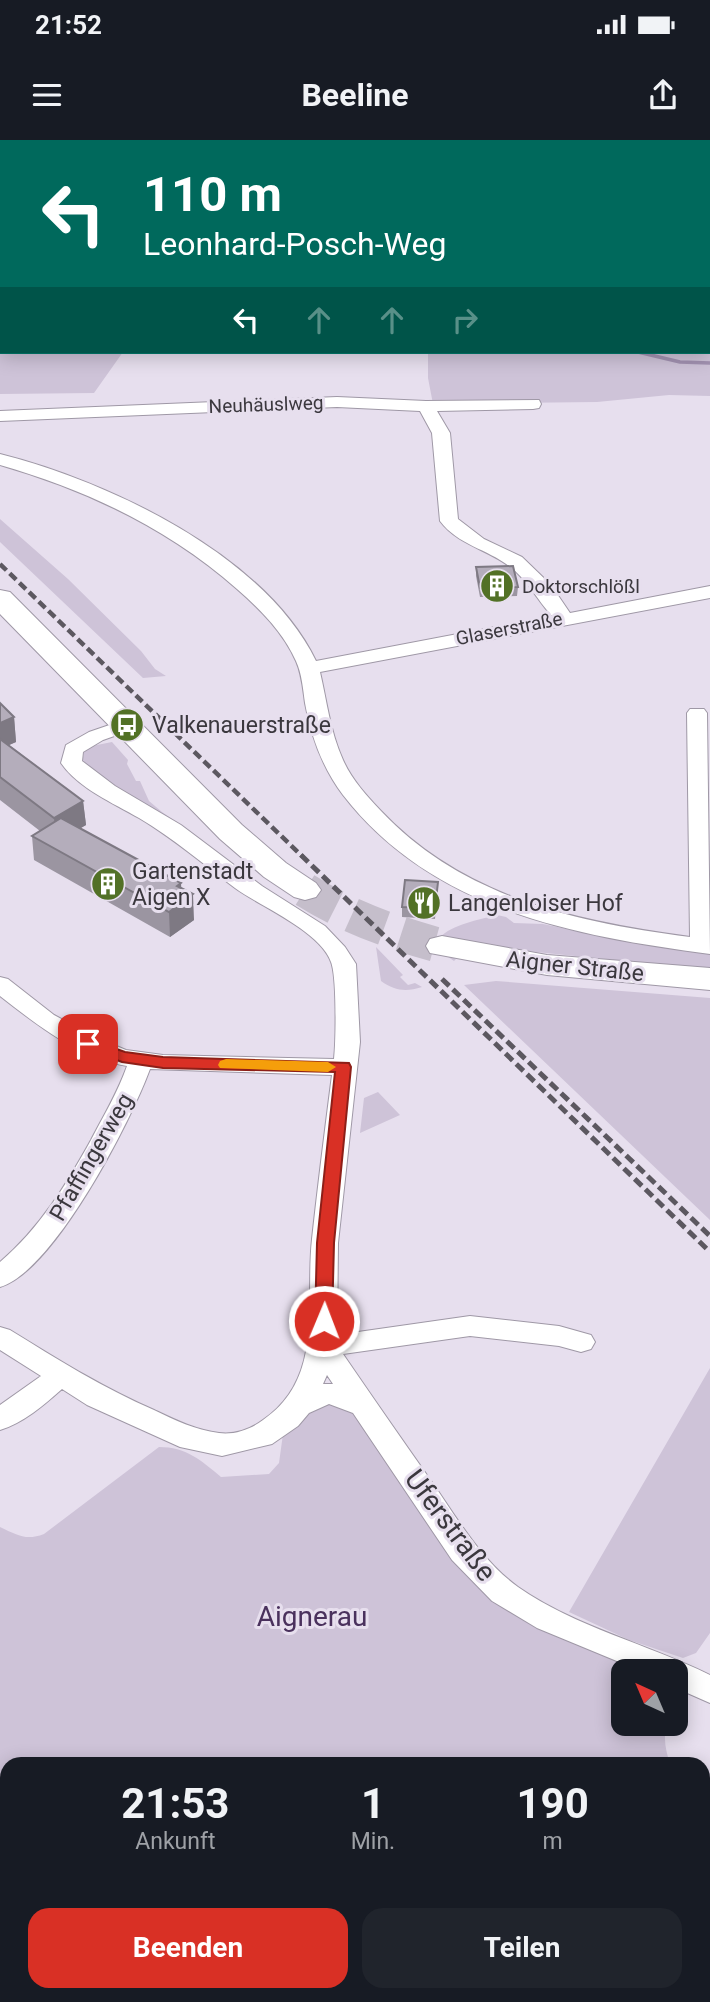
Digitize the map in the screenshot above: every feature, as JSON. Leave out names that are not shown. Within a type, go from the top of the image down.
[{"type":"main road","points":[[0,598],[258,857],[305,890]]},
{"type":"main road","name":"Aigner Straße","points":[[442,946],[547,965],[710,979]]},
{"type":"street","name":"Neuhäuslweg","points":[[0,416],[337,402],[426,406],[533,404]]},
{"type":"street","points":[[426,406],[441,433],[449,521],[477,543],[515,561],[544,589],[552,605],[564,618]]},
{"type":"street","points":[[0,459],[91,489],[151,519],[202,549],[233,574],[280,621],[298,645],[309,667],[328,754],[337,772],[369,813],[417,856],[461,883],[513,909],[620,934],[706,947],[697,713]]},
{"type":"street","name":"Glaserstraße","points":[[309,667],[710,592]]},
{"type":"street","points":[[0,1337],[60,1376],[135,1415],[207,1444],[235,1443],[262,1436],[288,1418],[299,1405],[317,1368],[323,1346],[325,1243],[348,1042],[344,970],[340,954],[331,944],[255,892],[174,830],[102,788],[71,764],[73,749],[96,736],[127,725]]},
{"type":"street","points":[[5,997],[88,1044],[122,1057],[184,1063],[344,1067]]},
{"type":"street","name":"Pfaffingerweg","points":[[0,1277],[40,1241],[66,1209],[127,1096],[141,1060]]},
{"type":"street","points":[[323,1346],[470,1326],[559,1336],[581,1342]]},
{"type":"street","name":"Uferstraße","points":[[323,1346],[333,1365],[365,1406],[463,1551],[507,1596],[563,1625],[643,1659]]},
{"type":"street","points":[[0,1419],[36,1396],[60,1376]]},
{"type":"street","points":[[299,1405],[328,1393],[365,1406]]},
{"type":"street","name":"Uferstraße","points":[[688,1679],[710,1690]]},
{"type":"green space","points":[[0,354],[122,354],[94,393],[0,394]]},
{"type":"green space","points":[[428,354],[710,354],[710,396],[669,395],[597,402],[433,404],[428,378]]},
{"type":"green space","points":[[0,519],[68,579],[141,651],[155,669],[166,676],[143,678],[0,542]]},
{"type":"green space","points":[[112,742],[128,760],[127,764],[136,781],[140,781],[149,801],[247,876],[325,926],[290,907],[82,763],[84,752],[92,746]]},
{"type":"green space","points":[[497,915],[514,923],[543,924],[634,943],[710,953],[710,970],[517,950],[447,955],[456,959],[454,961],[438,950],[439,938],[451,929]]},
{"type":"green space","points":[[376,947],[403,975],[400,977],[408,985],[415,983],[422,987],[401,990],[381,981]]},
{"type":"green space","points":[[496,981],[710,998],[710,1220],[464,985]]},
{"type":"green space","points":[[378,1092],[400,1115],[360,1133],[364,1098]]},
{"type":"green space","points":[[710,1368],[710,1633],[696,1653],[683,1658],[629,1640],[569,1612]]},
{"type":"green space","name":"Aignerau","points":[[326,1398],[349,1404],[472,1576],[634,1659],[611,1659],[611,1736],[665,1736],[668,1757],[0,1757],[0,1527],[27,1537],[44,1534],[159,1447],[185,1452],[221,1477],[269,1474],[279,1463],[283,1434]]},
{"type":"building","points":[[513,566],[518,587],[480,588],[476,567]]},
{"type":"building","points":[[0,703],[14,717],[0,723]]},
{"type":"building","points":[[0,739],[83,801],[54,818],[0,777]]},
{"type":"building","points":[[61,818],[181,883],[177,886],[193,894],[169,912],[32,836]]},
{"type":"building","points":[[405,880],[438,882],[435,908],[402,907]]},
{"type":"waterway","points":[[646,354],[680,362],[710,363]]},
{"type":"tunnel","points":[[305,890],[371,923],[442,946]]},
{"type":"railway","points":[[0,564],[303,857]]},
{"type":"railway","points":[[301,855],[710,1252]]},
{"type":"railway","points":[[442,979],[710,1236]]},
{"type":"slow traffic","points":[[226,1065],[328,1067]]},
{"type":"place","name":"Doktorschlößl","points":[[497,586]]},
{"type":"place","name":"Valkenauerstraße","points":[[127,725]]},
{"type":"place","name":"Gartenstadt Aigen X","points":[[108,884]]},
{"type":"place","name":"Langenloiser Hof","points":[[424,903]]},
{"type":"route","points":[[88,1044],[122,1057],[163,1063],[344,1067],[325,1243],[324,1321]]}]
